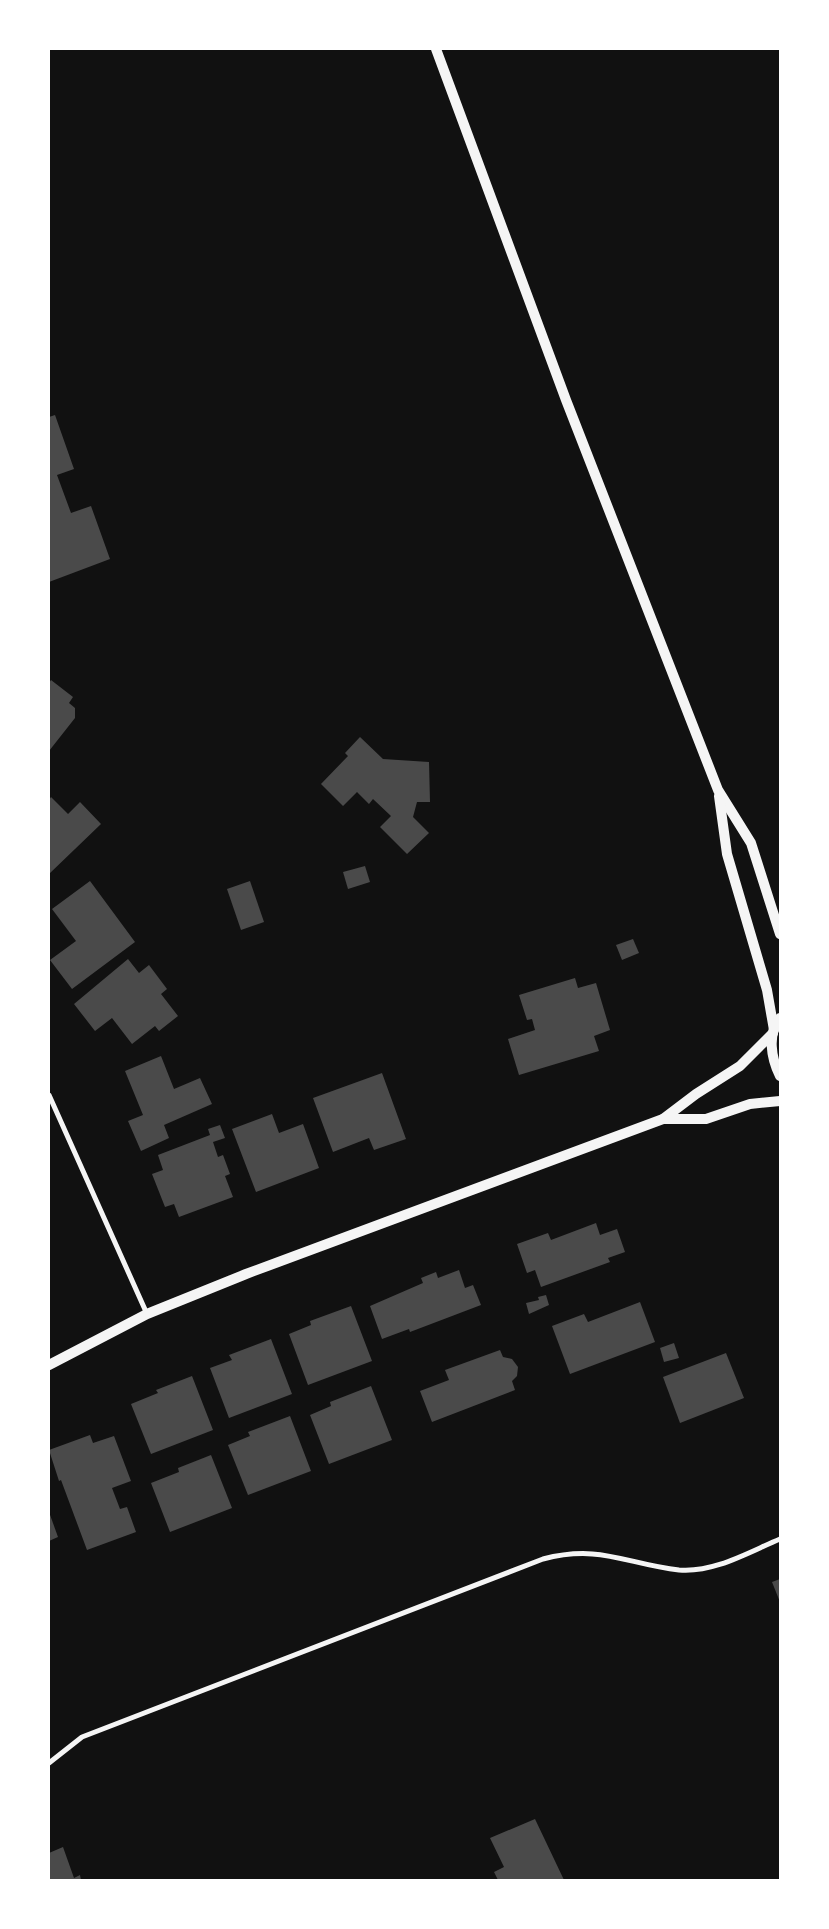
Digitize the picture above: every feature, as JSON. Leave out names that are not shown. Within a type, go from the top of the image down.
[{"type":"main road","points":[[436,49],[566,400],[718,790],[751,843],[780,934]]},
{"type":"main road","points":[[718,790],[727,854],[767,990],[773,1031],[772,1049],[780,1076]]},
{"type":"main road","points":[[49,1365],[146,1314],[246,1274],[663,1119],[696,1094],[740,1066],[773,1031],[780,1018]]},
{"type":"main road","points":[[663,1119],[706,1119],[750,1104],[780,1102]]},
{"type":"street","points":[[49,1095],[146,1314]]},
{"type":"street","points":[[49,1763],[82,1737],[543,1559],[564,1554],[587,1552],[679,1570],[701,1569],[722,1563],[780,1539]]},
{"type":"building","points":[[55,415],[74,469],[57,475],[71,513],[91,506],[110,559],[49,582],[49,417]]},
{"type":"building","points":[[51,680],[73,697],[69,703],[75,708],[75,718],[49,751],[49,683]]},
{"type":"building","points":[[360,737],[383,759],[429,762],[430,802],[417,802],[413,817],[429,833],[407,854],[380,827],[391,816],[373,799],[369,804],[357,792],[343,806],[321,784],[348,756],[345,753]]},
{"type":"building","points":[[51,797],[68,814],[80,802],[101,824],[49,874],[49,800]]},
{"type":"building","points":[[365,866],[370,882],[348,889],[343,872]]},
{"type":"building","points":[[90,881],[135,942],[72,989],[50,960],[76,941],[52,909]]},
{"type":"building","points":[[250,881],[264,922],[241,930],[227,889]]},
{"type":"building","points":[[633,939],[639,953],[622,960],[616,945]]},
{"type":"building","points":[[128,959],[139,973],[149,965],[167,989],[161,994],[178,1016],[159,1031],[155,1026],[132,1044],[112,1018],[95,1031],[74,1004]]},
{"type":"building","points":[[575,978],[578,988],[596,983],[610,1030],[594,1036],[599,1051],[519,1075],[508,1039],[535,1030],[532,1019],[527,1020],[519,995]]},
{"type":"building","points":[[161,1056],[174,1089],[200,1078],[212,1104],[164,1125],[169,1138],[141,1151],[128,1121],[143,1115],[125,1071]]},
{"type":"building","points":[[382,1073],[406,1139],[374,1150],[369,1138],[333,1152],[313,1098]]},
{"type":"building","points":[[272,1114],[279,1133],[303,1124],[319,1168],[256,1192],[232,1129]]},
{"type":"building","points":[[220,1125],[225,1138],[213,1142],[218,1157],[223,1155],[230,1174],[225,1176],[233,1197],[179,1217],[174,1204],[165,1207],[152,1174],[163,1170],[158,1155],[210,1135],[208,1129]]},
{"type":"building","points":[[596,1223],[600,1235],[617,1229],[625,1252],[608,1258],[610,1262],[541,1287],[535,1270],[527,1273],[517,1244],[548,1233],[551,1240]]},
{"type":"building","points":[[459,1270],[465,1288],[473,1285],[481,1305],[410,1332],[409,1329],[382,1339],[370,1306],[423,1283],[421,1278],[436,1272],[438,1278]]},
{"type":"building","points":[[546,1295],[549,1305],[529,1314],[526,1303],[539,1300],[538,1297]]},
{"type":"building","points":[[640,1302],[655,1342],[570,1374],[552,1326],[584,1314],[588,1322]]},
{"type":"building","points":[[351,1306],[372,1361],[308,1385],[289,1334],[311,1325],[310,1321]]},
{"type":"building","points":[[271,1339],[292,1394],[229,1418],[210,1368],[232,1360],[229,1355]]},
{"type":"building","points":[[674,1343],[679,1358],[664,1362],[660,1348]]},
{"type":"building","points":[[500,1350],[503,1357],[512,1359],[518,1367],[517,1376],[512,1381],[515,1390],[432,1422],[420,1391],[449,1380],[445,1370]]},
{"type":"building","points":[[726,1353],[744,1398],[680,1423],[663,1377]]},
{"type":"building","points":[[192,1376],[213,1430],[151,1454],[131,1404],[158,1393],[156,1390]]},
{"type":"building","points":[[371,1386],[392,1440],[329,1464],[310,1415],[331,1406],[330,1402]]},
{"type":"building","points":[[290,1416],[311,1471],[248,1495],[228,1445],[250,1436],[248,1432]]},
{"type":"building","points":[[90,1435],[93,1443],[114,1436],[131,1481],[112,1488],[120,1509],[127,1507],[136,1532],[87,1550],[61,1480],[59,1481],[49,1450]]},
{"type":"building","points":[[211,1455],[232,1508],[170,1532],[151,1483],[179,1472],[178,1468]]},
{"type":"building","points":[[49,1512],[58,1537],[49,1541]]},
{"type":"building","points":[[780,1579],[780,1602],[772,1582]]},
{"type":"building","points":[[535,1819],[564,1880],[498,1880],[494,1872],[504,1867],[490,1838]]},
{"type":"building","points":[[63,1847],[74,1878],[80,1875],[81,1880],[49,1880],[49,1853]]}]
